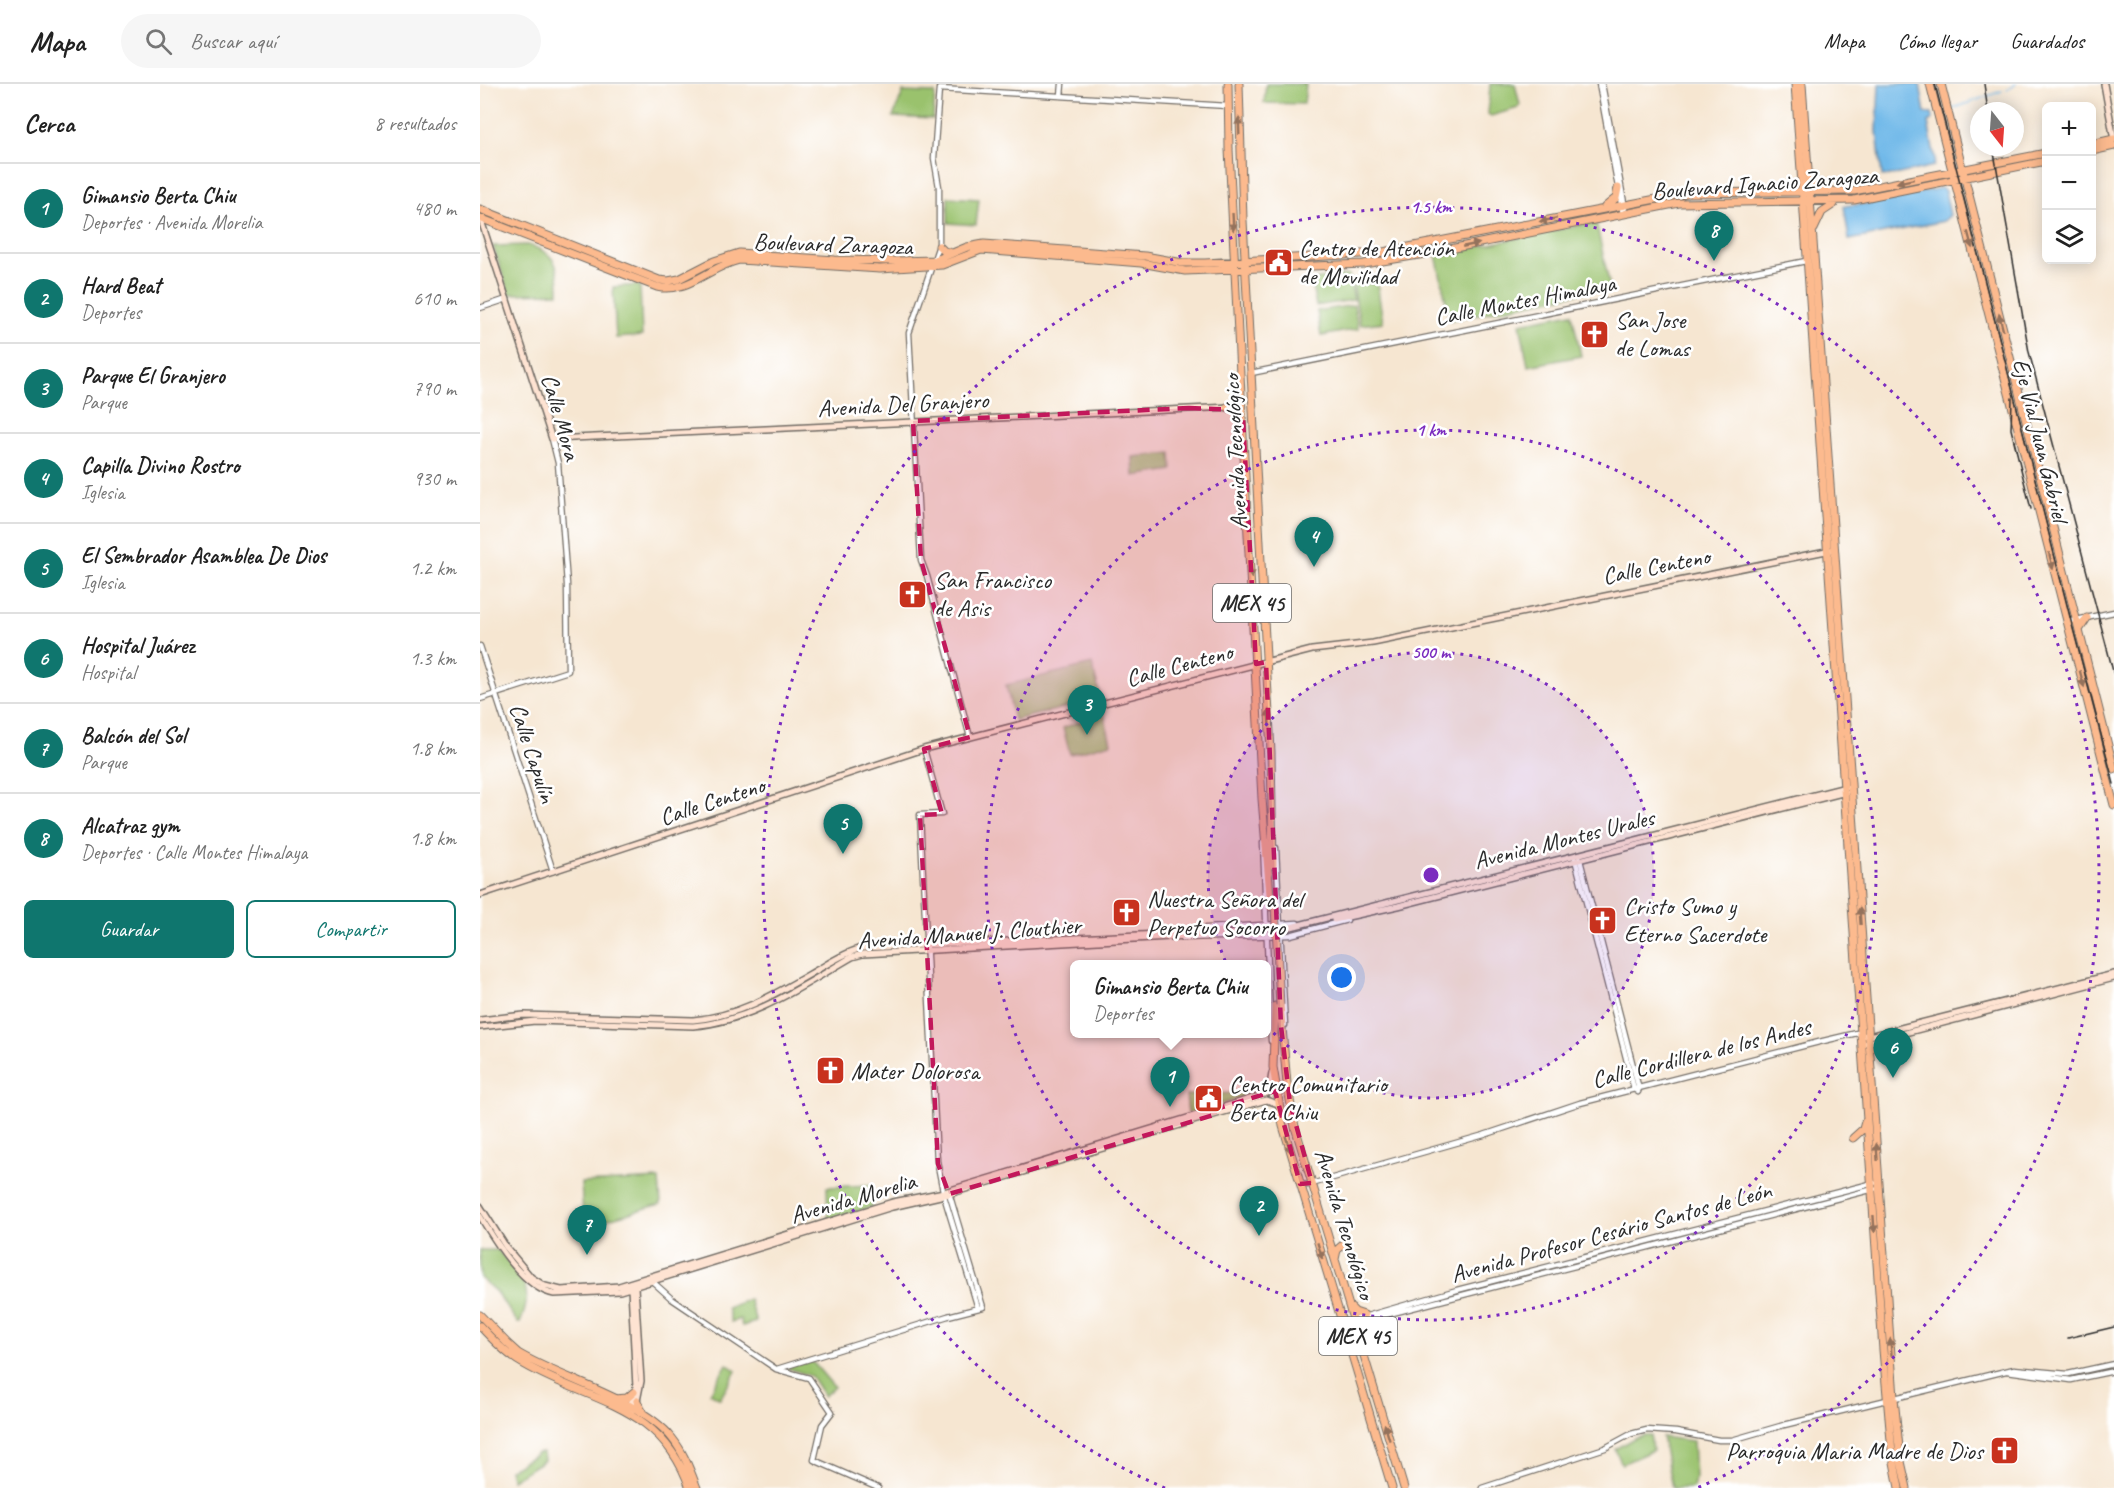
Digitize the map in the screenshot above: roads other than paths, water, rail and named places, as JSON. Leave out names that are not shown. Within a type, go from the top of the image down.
[{"type":"main road","name":"Avenida Tecnológico","points":[[1228,84],[1229,154],[1263,816],[1270,860],[1278,1006],[1284,1037],[1287,1084],[1295,1127],[1404,1488]]},
{"type":"main road","name":"Avenida Tecnológico","points":[[1239,84],[1240,168],[1271,752],[1270,860]]},
{"type":"main road","points":[[1795,84],[1803,146],[1809,167],[1817,185],[1836,193]]},
{"type":"main road","points":[[1802,84],[1801,174],[1806,193]]},
{"type":"main road","name":"Eje Vial Juan Gabriel","points":[[1930,84],[2114,806]]},
{"type":"main road","name":"Eje Vial Juan Gabriel","points":[[1941,84],[2073,609],[2083,619]]},
{"type":"main road","points":[[2096,143],[2114,139],[2104,84]]},
{"type":"main road","points":[[2096,150],[2114,146]]},
{"type":"main road","points":[[1958,152],[1966,162],[1980,167]]},
{"type":"main road","points":[[1229,154],[1233,166],[1240,168]]},
{"type":"main road","name":"Boulevard Ignacio Zaragoza","points":[[1246,265],[1267,259],[1378,253],[1692,192],[1836,193],[1865,190],[1934,175],[1963,174],[1980,167],[2042,154]]},
{"type":"main road","points":[[1934,175],[1943,169],[1947,155]]},
{"type":"main road","points":[[2007,169],[2009,164],[2024,157]]},
{"type":"main road","name":"Boulevard Ignacio Zaragoza","points":[[1963,174],[1979,175],[2042,161]]},
{"type":"main road","points":[[1989,173],[1992,168],[1990,165]]},
{"type":"main road","points":[[1809,167],[1806,202],[1847,789],[1879,1185],[1892,1452],[1899,1488]]},
{"type":"main road","points":[[1777,192],[1791,189],[1801,174]]},
{"type":"main road","points":[[1969,196],[1971,184],[1979,175]]},
{"type":"main road","points":[[1231,179],[1235,176],[1241,181]]},
{"type":"main road","name":"Boulevard Ignacio Zaragoza","points":[[1236,265],[1267,268],[1379,263],[1688,202],[1842,201],[1882,196],[1938,184],[1953,176]]},
{"type":"main road","points":[[1938,184],[1950,186],[1958,194]]},
{"type":"main road","points":[[1601,209],[1614,200],[1618,188]]},
{"type":"main road","points":[[1623,196],[1629,201],[1636,202]]},
{"type":"main road","points":[[1830,550],[1806,261],[1810,237],[1822,212],[1827,207],[1842,201]]},
{"type":"main road","points":[[1806,202],[1804,216],[1810,237]]},
{"type":"main road","points":[[1776,203],[1794,206],[1804,216]]},
{"type":"main road","name":"Boulevard Zaragoza","points":[[480,209],[668,281],[679,279],[720,258],[742,252],[873,262],[934,263],[967,247],[984,244],[1149,256],[1212,266]]},
{"type":"main road","name":"Boulevard Zaragoza","points":[[480,217],[667,289],[683,286],[724,264],[744,259],[871,269],[951,262],[973,252],[986,250],[1141,263],[1185,270],[1236,265]]},
{"type":"main road","name":"Calle Mora","points":[[480,217],[552,440]]},
{"type":"main road","points":[[1244,235],[1250,252],[1267,259]]},
{"type":"main road","points":[[1212,266],[1229,255],[1234,242]]},
{"type":"main road","points":[[939,246],[947,252],[954,253]]},
{"type":"main road","points":[[1212,266],[1227,273],[1237,285]]},
{"type":"main road","points":[[1248,297],[1252,276],[1267,268]]},
{"type":"main road","points":[[1239,329],[1244,331],[1248,328]]},
{"type":"main road","points":[[1239,341],[1243,339],[1249,341]]},
{"type":"main road","name":"Avenida Del Granjero","points":[[552,440],[1242,407],[1253,401]]},
{"type":"main road","points":[[1227,407],[1237,411],[1243,418]]},
{"type":"main road","points":[[1248,523],[1253,526],[1259,525]]},
{"type":"main road","points":[[1249,538],[1254,533],[1259,538]]},
{"type":"main road","name":"Calle Centeno","points":[[480,895],[924,749],[970,737],[1320,648],[1373,643],[1830,550]]},
{"type":"main road","points":[[2083,619],[2079,630],[2114,769]]},
{"type":"main road","points":[[1260,754],[1271,752]]},
{"type":"main road","name":"Avenida Montes Urales","points":[[1284,930],[1847,789]]},
{"type":"main road","name":"Avenida Manuel J. Clouthier","points":[[480,1020],[524,1015],[702,1019],[739,1011],[858,949],[927,948],[1259,929]]},
{"type":"main road","name":"Avenida Manuel J. Clouthier","points":[[480,1027],[536,1021],[693,1026],[710,1024],[752,1012],[858,955],[927,948]]},
{"type":"main road","name":"Calle Cordillera de los Andes","points":[[1866,1039],[2114,976]]},
{"type":"main road","name":"Avenida Tecnológico","points":[[1278,1006],[1273,1092],[1392,1488]]},
{"type":"main road","points":[[1866,1039],[1866,1116],[1890,1399],[1907,1488]]},
{"type":"main road","points":[[1273,1092],[1287,1084]]},
{"type":"main road","name":"Avenida Morelia","points":[[480,1216],[520,1271],[537,1287],[554,1294],[620,1291],[892,1208],[1217,1112],[1266,1100],[1273,1092]]},
{"type":"main road","name":"Avenida Morelia","points":[[1217,1112],[1273,1092]]},
{"type":"main road","points":[[1266,1100],[1278,1104]]},
{"type":"main road","points":[[1853,1138],[1863,1129],[1866,1116]]},
{"type":"main road","name":"Avenida Morelia","points":[[480,1206],[506,1247],[531,1277],[545,1286],[561,1290],[619,1286],[893,1202],[946,1193]]},
{"type":"main road","points":[[1335,1259],[1337,1250],[1345,1243]]},
{"type":"main road","points":[[633,1300],[649,1282]]},
{"type":"main road","points":[[633,1287],[637,1393],[640,1409],[671,1436],[680,1448],[688,1463],[693,1488]]},
{"type":"main road","points":[[620,1291],[633,1300]]},
{"type":"main road","points":[[1349,1305],[1355,1312],[1364,1315]]},
{"type":"main road","points":[[480,1315],[519,1353],[614,1402],[655,1430],[680,1462],[693,1488]]},
{"type":"main road","points":[[1344,1327],[1354,1321]]},
{"type":"main road","points":[[480,1326],[504,1350],[526,1366],[614,1402],[637,1393]]},
{"type":"main road","points":[[629,1413],[637,1393]]},
{"type":"main road","points":[[614,1402],[617,1416]]},
{"type":"main road","points":[[629,1413],[646,1416]]},
{"type":"main road","points":[[1386,1469],[1393,1466],[1398,1468]]},
{"type":"street","points":[[1061,96],[1062,84]]},
{"type":"street","points":[[1600,84],[1623,196],[1624,214]]},
{"type":"street","points":[[970,737],[920,558],[913,421],[909,333],[939,246],[939,187],[934,158],[939,89],[1228,106]]},
{"type":"street","points":[[1618,179],[1623,205]]},
{"type":"street","name":"Calle Montes Himalaya","points":[[1251,372],[1806,261]]},
{"type":"street","points":[[480,308],[507,300]]},
{"type":"street","name":"Calle Mora","points":[[495,694],[568,671],[567,584],[558,463],[552,440]]},
{"type":"street","points":[[2067,622],[2114,612]]},
{"type":"street","name":"Calle Capulín","points":[[480,646],[553,872]]},
{"type":"street","points":[[480,699],[495,694]]},
{"type":"street","points":[[776,1369],[980,1308],[938,1164],[920,816],[942,814],[924,749]]},
{"type":"street","name":"Avenida Tecnológico","points":[[1263,816],[1267,960]]},
{"type":"street","name":"Avenida Tecnológico","points":[[1272,819],[1284,930],[1284,1037]]},
{"type":"street","points":[[1577,858],[1636,1088]]},
{"type":"street","points":[[1259,929],[1266,916]]},
{"type":"street","points":[[1259,929],[1266,926],[1284,930]]},
{"type":"street","points":[[1177,935],[1191,939],[1266,936],[1284,930]]},
{"type":"street","name":"Calle Cordillera de los Andes","points":[[1300,1184],[1306,1185],[1484,1135],[1555,1110],[1636,1088],[1857,1033],[1866,1039]]},
{"type":"street","name":"Avenida Tecnológico","points":[[1271,1038],[1274,1052]]},
{"type":"street","name":"Avenida Profesor Cesário Santos de León","points":[[1354,1321],[1879,1185]]},
{"type":"street","name":"Avenida Profesor Cesário Santos de León","points":[[1354,1321],[1364,1315],[1831,1197]]},
{"type":"street","points":[[649,1282],[776,1369],[809,1378],[832,1412],[822,1425],[814,1460],[878,1488]]},
{"type":"street","points":[[1482,1488],[1605,1448],[1641,1431],[1663,1431],[1732,1440],[1784,1425],[2007,1371],[2021,1369],[2068,1374],[2114,1365]]},
{"type":"street","points":[[2007,1371],[2071,1380],[2114,1371]]},
{"type":"water","points":[[1879,84],[1920,84],[1925,113],[1932,114],[1933,119],[1928,122],[1935,159],[1934,166],[1882,176],[1877,131]]},
{"type":"water","points":[[1941,188],[1945,191],[1950,215],[1944,221],[1849,240],[1844,206],[1865,204]]},
{"type":"waterway","points":[[2007,90],[2016,84]]},
{"type":"waterway","points":[[1949,110],[2002,91]]},
{"type":"tunnel","points":[[1260,932],[1287,931]]},
{"type":"railway","points":[[1935,84],[2114,784]]},
{"type":"railway","points":[[1984,84],[1987,102]]},
{"type":"railway","points":[[1995,156],[2029,352],[2114,675]]},
{"type":"railway","points":[[2012,398],[2011,429],[2031,509]]},
{"type":"railway","points":[[2068,1338],[2114,1327]]},
{"type":"place","name":"Alcatraz gym","points":[[1714,261]]},
{"type":"place","name":"Centro de Atención de Movilidad","points":[[1278,262]]},
{"type":"place","name":"San Jose de Lomas","points":[[1594,334]]},
{"type":"place","name":"Capilla Divino Rostro","points":[[1314,567]]},
{"type":"place","name":"San Francisco de Asis","points":[[913,594]]},
{"type":"place","name":"Parque El Granjero","points":[[1087,735]]},
{"type":"place","name":"El Sembrador Asamblea De Dios","points":[[843,854]]},
{"type":"place","name":"Nuestra Señora del Perpetuo Socorro","points":[[1126,913]]},
{"type":"place","name":"Cristo Sumo y Eterno Sacerdote","points":[[1603,920]]},
{"type":"place","name":"Mater Dolorosa","points":[[830,1071]]},
{"type":"place","name":"Hospital Juárez","points":[[1893,1078]]},
{"type":"place","name":"Centro Comunitario Berta Chiu","points":[[1208,1098]]},
{"type":"place","name":"Gimansio Berta Chiu","points":[[1170,1107]]},
{"type":"place","name":"Hard Beat","points":[[1259,1236]]},
{"type":"place","name":"Balcón del Sol","points":[[587,1255]]},
{"type":"place","name":"Parroquia Maria Madre de Dios","points":[[2004,1451]]}]
